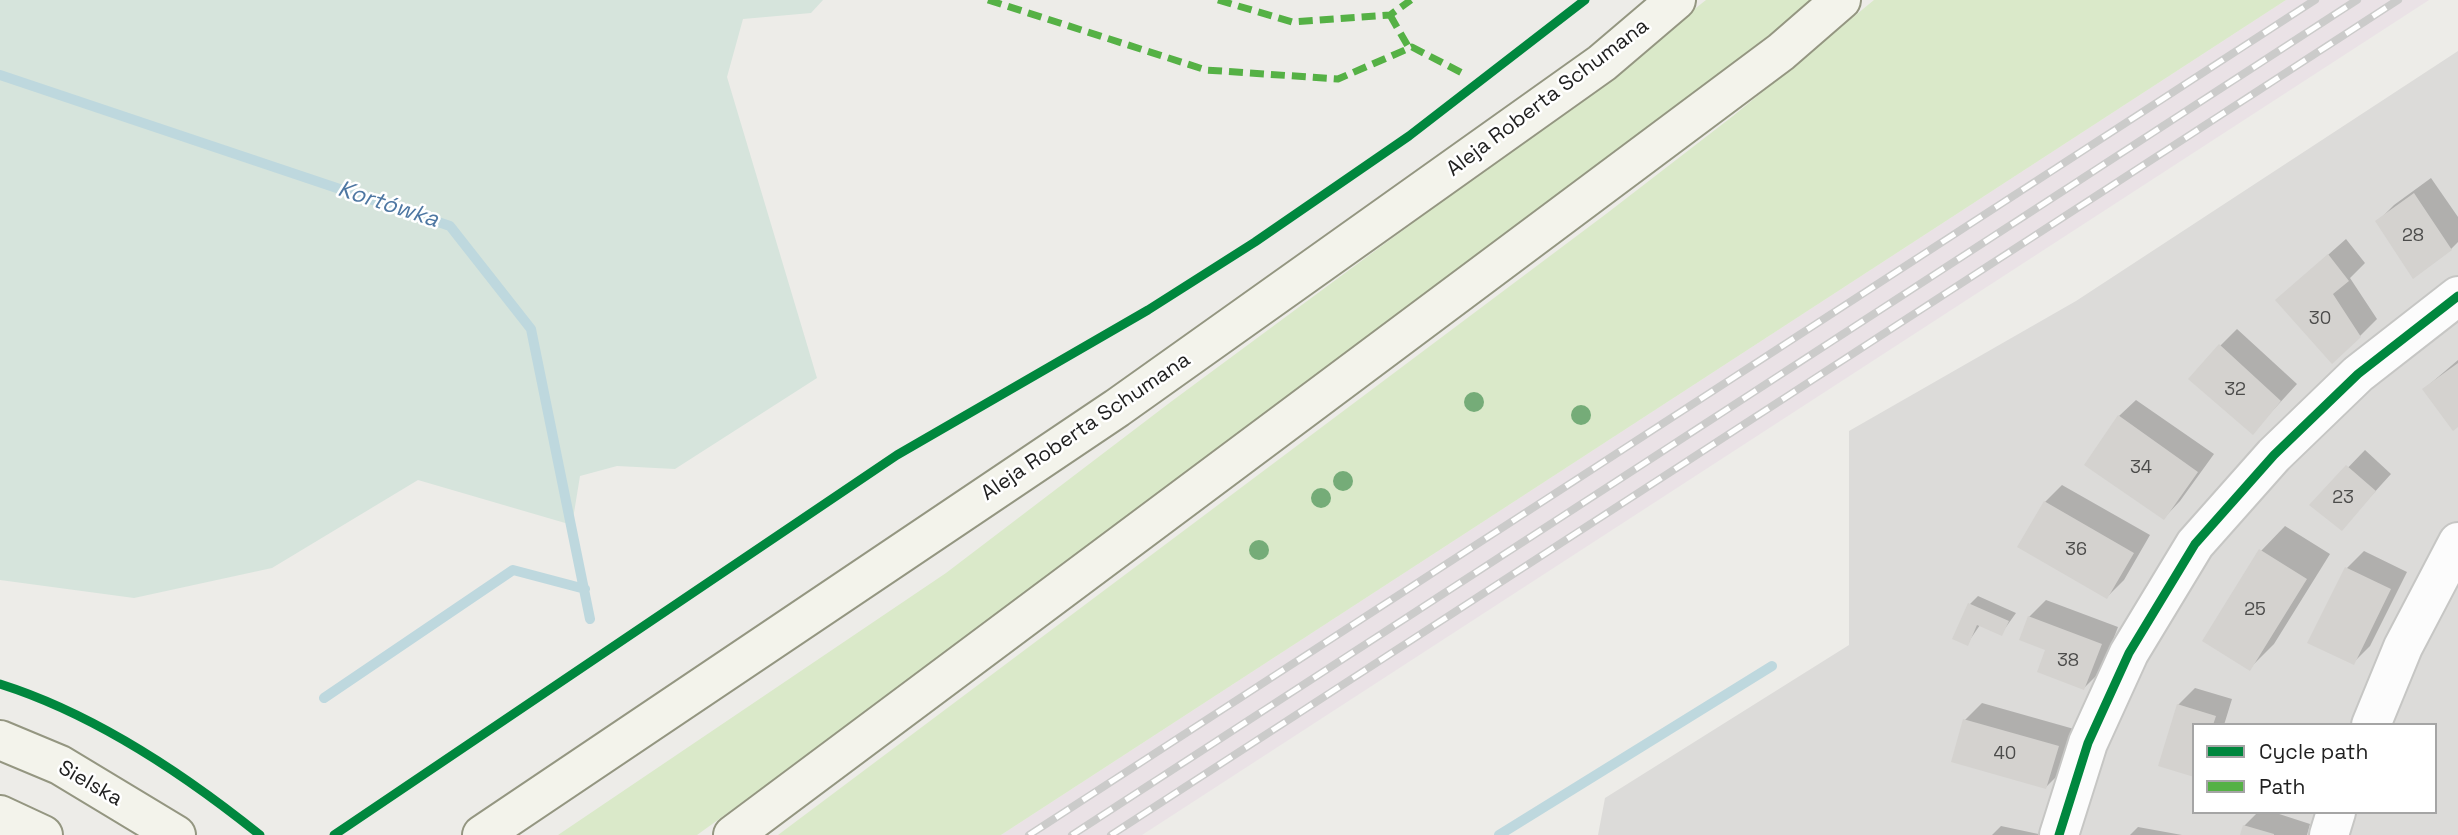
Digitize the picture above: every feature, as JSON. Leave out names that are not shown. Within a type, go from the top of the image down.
[{"type":"main road","name":"Aleja Roberta Schumana","points":[[482,835],[1117,408],[1602,63],[1676,0]]},
{"type":"main road","points":[[733,835],[1781,52],[1841,0]]},
{"type":"main road","name":"Sielska","points":[[0,740],[60,765],[176,835]]},
{"type":"main road","points":[[0,815],[43,835]]},
{"type":"street","points":[[2059,835],[2088,743],[2129,653],[2195,544],[2274,455],[2358,374],[2458,296]]},
{"type":"street","points":[[2372,723],[2403,647],[2458,542]]},
{"type":"street","points":[[2329,835],[2335,814]]},
{"type":"shaded area","points":[[0,0],[823,0],[811,13],[743,19],[727,77],[817,378],[675,469],[617,466],[580,476],[572,525],[418,480],[272,568],[134,598],[0,580]]},
{"type":"shaded area","points":[[2286,0],[2429,0],[1142,835],[1001,835]]},
{"type":"shaded area","points":[[2458,51],[2458,835],[1598,835],[1605,798],[1849,645],[1849,431],[2076,301]]},
{"type":"green space","points":[[1706,0],[1814,0],[1473,265],[936,663],[697,835],[558,835],[946,573],[1172,401],[1587,94]]},
{"type":"green space","points":[[1874,0],[2286,0],[1001,835],[778,835],[1606,214],[1733,116]]},
{"type":"building","points":[[2414,193],[2452,250],[2413,279],[2375,221]]},
{"type":"building","points":[[2328,254],[2349,281],[2333,294],[2361,337],[2332,364],[2275,300]]},
{"type":"building","points":[[2219,344],[2281,401],[2253,435],[2188,379]]},
{"type":"building","points":[[2458,363],[2458,427],[2453,431],[2422,389]]},
{"type":"building","points":[[2118,415],[2198,472],[2164,520],[2084,465]]},
{"type":"building","points":[[2346,465],[2376,491],[2342,531],[2309,505]]},
{"type":"building","points":[[2044,501],[2134,553],[2107,599],[2017,547]]},
{"type":"building","points":[[2259,549],[2307,579],[2250,671],[2202,641]]},
{"type":"building","points":[[2345,567],[2391,589],[2354,665],[2307,643]]},
{"type":"building","points":[[1968,603],[2009,621],[2002,636],[1977,625],[1968,646],[1952,639]]},
{"type":"building","points":[[2028,616],[2102,644],[2084,690],[2037,672],[2045,650],[2019,640]]},
{"type":"building","points":[[2177,704],[2216,716],[2214,723],[2192,723],[2192,776],[2158,766]]},
{"type":"building","points":[[1963,719],[2059,746],[2046,789],[1951,762]]},
{"type":"building","points":[[2243,825],[2274,834],[2274,835],[2240,835]]},
{"type":"waterway","name":"Kortówka","points":[[0,75],[450,226],[531,329],[590,619]]},
{"type":"waterway","points":[[324,698],[513,570],[585,589]]},
{"type":"waterway","points":[[1499,835],[1772,666]]},
{"type":"railway","points":[[1029,835],[2315,0]]},
{"type":"railway","points":[[1072,835],[2357,0]]},
{"type":"railway","points":[[1111,835],[2398,0]]},
{"type":"marked path","points":[[988,0],[1206,70],[1338,79],[1412,47],[1464,74]]},
{"type":"marked path","points":[[1218,0],[1292,22],[1390,15],[1411,0]]},
{"type":"marked path","points":[[1390,15],[1409,48]]},
{"type":"cycle path","points":[[334,835],[897,455],[1148,310],[1255,242],[1409,136],[1585,0]]},
{"type":"cycle path","points":[[2059,835],[2088,743],[2129,653],[2195,544],[2274,455],[2358,374],[2458,296]]},
{"type":"cycle path","points":[[0,684],[70,712],[137,748],[200,789],[260,835]]}]
